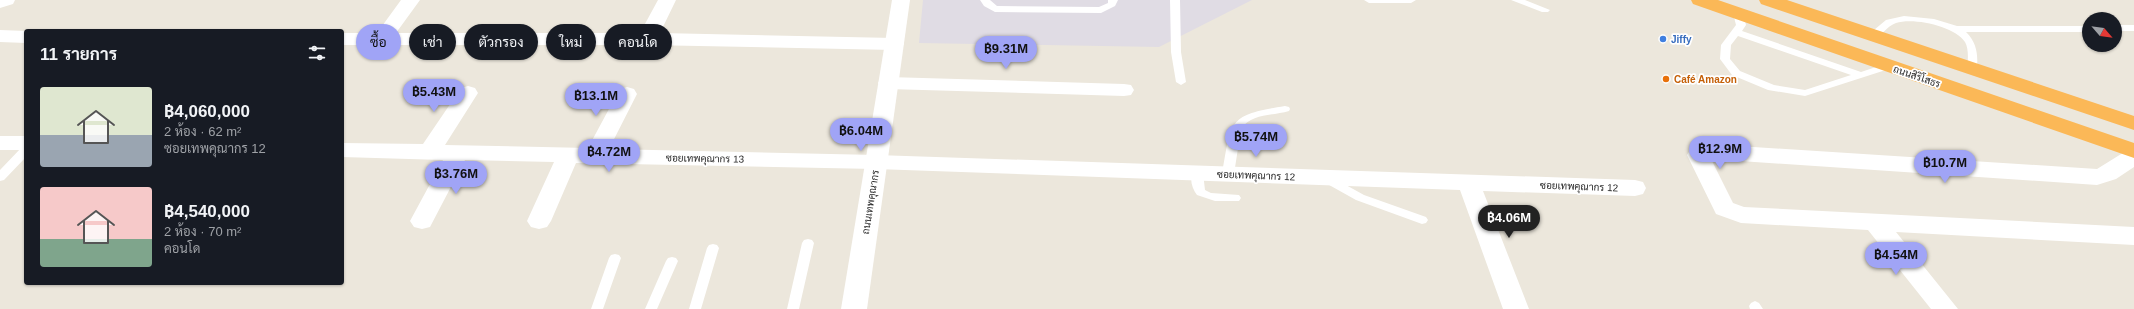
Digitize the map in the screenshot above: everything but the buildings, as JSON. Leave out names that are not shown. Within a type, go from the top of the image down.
[{"type":"highway","name":"ถนนสิริโสธร","points":[[1700,0],[1737,22],[1888,66],[2134,152]]},
{"type":"highway","points":[[1768,0],[2134,123]]},
{"type":"street","points":[[0,2],[6,0]]},
{"type":"street","points":[[393,24],[411,0]]},
{"type":"street","points":[[655,24],[667,0]]},
{"type":"street","name":"ถนนเทพคุณากร","points":[[854,309],[901,0]]},
{"type":"street","points":[[0,36],[24,37]]},
{"type":"street","points":[[401,38],[604,39]]},
{"type":"street","points":[[344,39],[356,39]]},
{"type":"street","points":[[672,40],[894,44]]},
{"type":"street","points":[[888,83],[1124,90]]},
{"type":"street","points":[[428,152],[468,93]]},
{"type":"street","points":[[595,156],[627,94]]},
{"type":"street","points":[[0,143],[24,143]]},
{"type":"street","name":"ซอยเทพคุณากร 13","points":[[344,150],[876,162]]},
{"type":"street","points":[[2134,156],[2108,174],[2097,177],[1707,151],[1700,152],[1698,155],[1724,208],[1741,215],[2134,236]]},
{"type":"street","points":[[422,221],[458,153]]},
{"type":"street","points":[[539,221],[568,155]]},
{"type":"street","name":"ซอยเทพคุณากร 12","points":[[876,162],[1635,188]]},
{"type":"street","points":[[1468,182],[1516,309]]},
{"type":"street","points":[[1874,221],[1945,309]]},
{"type":"lane","points":[[985,0],[987,4],[995,9],[1101,10],[1112,4],[1113,0]]},
{"type":"lane","points":[[1175,0],[1176,52],[1181,82]]},
{"type":"lane","points":[[1369,0],[1411,0]]},
{"type":"lane","points":[[1516,0],[1545,10]]},
{"type":"lane","points":[[1873,35],[1887,24],[1908,18],[1945,24],[1968,38],[1972,49],[1972,69]]},
{"type":"lane","points":[[1860,75],[1737,22],[1726,45],[1725,59],[1736,73],[1772,88],[1805,93],[1888,66]]},
{"type":"lane","points":[[1957,30],[2082,28]]},
{"type":"lane","points":[[2122,28],[2134,28]]},
{"type":"lane","points":[[1228,174],[1236,128],[1239,122],[1248,116],[1285,109]]},
{"type":"lane","points":[[0,177],[24,152]]},
{"type":"lane","points":[[1197,173],[1199,190],[1202,194],[1208,196],[1235,198]]},
{"type":"lane","points":[[1325,177],[1344,191],[1364,200],[1422,220]]},
{"type":"lane","points":[[793,309],[808,243]]},
{"type":"lane","points":[[695,309],[713,248]]},
{"type":"lane","points":[[597,309],[614,258]]},
{"type":"lane","points":[[651,309],[672,261]]},
{"type":"shaded area","points":[[923,0],[1252,0],[1159,47],[919,43]]},
{"type":"place","name":"Jiffy","points":[[1663,39]]},
{"type":"place","name":"Café Amazon","points":[[1666,79]]}]
